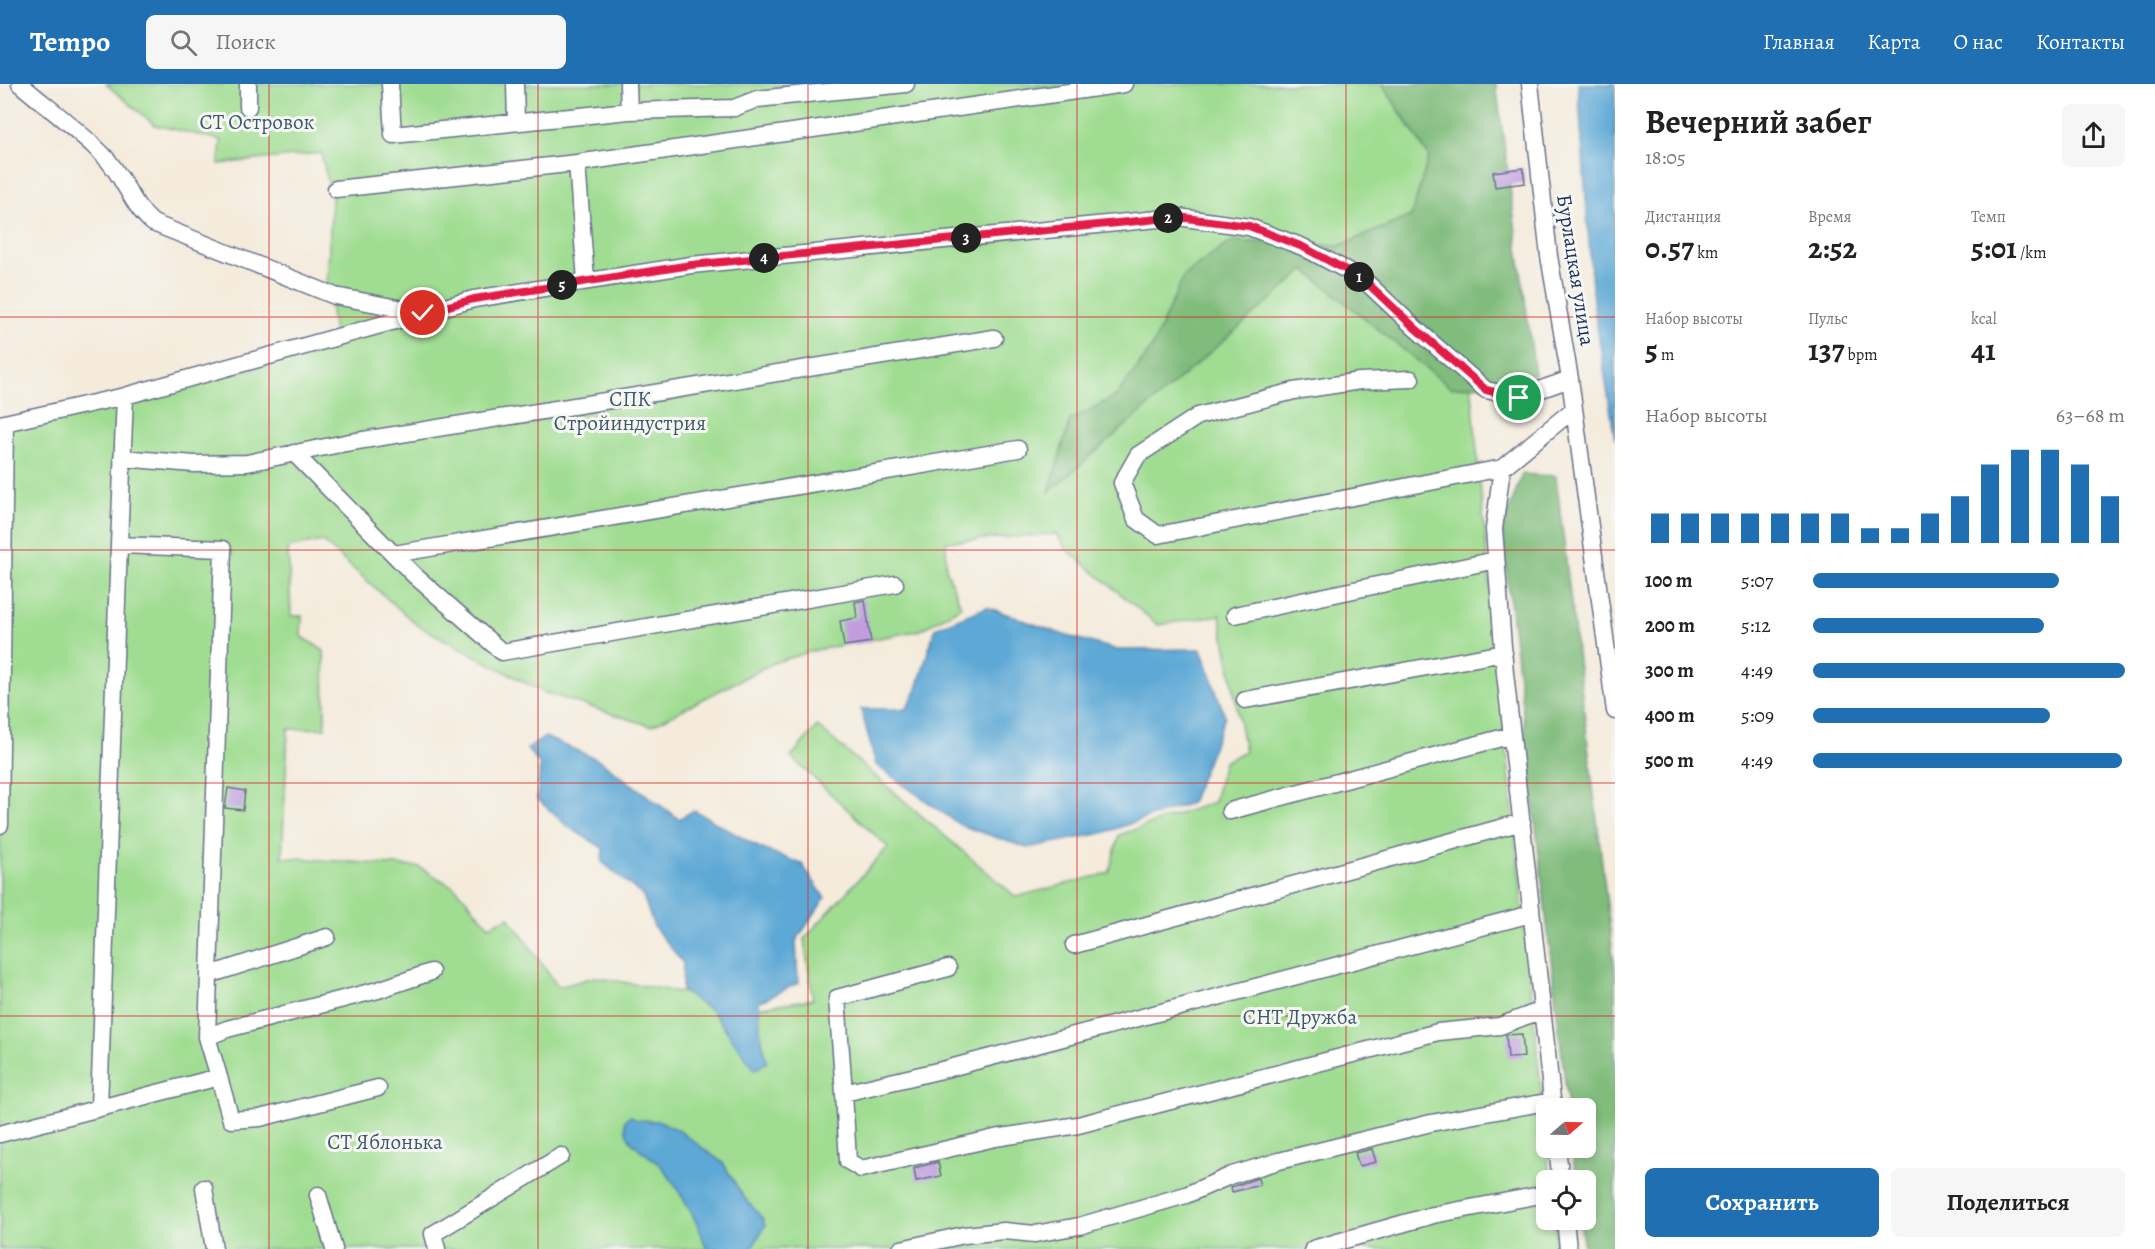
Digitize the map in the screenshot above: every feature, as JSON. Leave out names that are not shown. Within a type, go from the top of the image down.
[{"type":"street","points":[[20,84],[105,157],[122,179],[143,215],[153,223],[335,296],[423,313]]},
{"type":"street","points":[[248,84],[248,107]]},
{"type":"street","points":[[390,84],[393,135],[629,111],[734,108],[756,91],[906,84]]},
{"type":"street","points":[[515,84],[516,122]]},
{"type":"street","points":[[628,84],[629,111]]},
{"type":"street","points":[[336,189],[577,163],[1124,84]]},
{"type":"street","name":"Бурлацкая улица","points":[[1530,84],[1549,256],[1570,379],[1615,711]]},
{"type":"street","points":[[577,163],[586,281]]},
{"type":"street","points":[[0,825],[3,423],[124,396],[474,299],[691,265],[1178,217],[1249,226],[1303,247],[1363,279],[1486,390],[1519,398],[1570,379]]},
{"type":"street","points":[[122,458],[194,464],[247,463],[345,443],[994,338]]},
{"type":"street","points":[[1411,379],[1360,381],[1294,391],[1198,416],[1138,454],[1122,483],[1136,519],[1158,535],[1502,468],[1574,409]]},
{"type":"street","points":[[99,1108],[124,396]]},
{"type":"street","points":[[394,554],[1018,449]]},
{"type":"street","points":[[294,453],[414,575],[502,652],[895,584]]},
{"type":"street","points":[[1502,468],[1494,529],[1496,560],[1512,735],[1551,1098]]},
{"type":"street","points":[[119,546],[223,549],[207,1037],[231,1120],[260,1118],[378,1088]]},
{"type":"street","points":[[1235,615],[1496,560]]},
{"type":"street","points":[[1245,700],[1504,653]]},
{"type":"street","points":[[1230,811],[1512,735]]},
{"type":"street","points":[[1074,945],[1522,822]]},
{"type":"street","points":[[844,1093],[958,1066],[1532,914]]},
{"type":"street","points":[[209,975],[327,937]]},
{"type":"street","points":[[948,968],[837,998],[848,1161],[861,1169],[995,1138],[1078,1125],[1438,1032],[1500,1026],[1542,1010]]},
{"type":"street","points":[[207,1037],[227,1029],[378,990],[431,972]]},
{"type":"street","points":[[0,1134],[219,1077]]},
{"type":"street","points":[[901,1249],[964,1235],[1004,1231],[1035,1234],[1079,1226],[1186,1195],[1232,1175],[1279,1161],[1431,1123],[1536,1107]]},
{"type":"street","points":[[437,1249],[433,1234],[561,1156]]},
{"type":"street","points":[[204,1188],[214,1249]]},
{"type":"street","points":[[318,1195],[334,1249]]},
{"type":"street","points":[[1313,1249],[1433,1215],[1536,1196]]},
{"type":"street","points":[[1566,1230],[1568,1249]]},
{"type":"green space","points":[[106,84],[1382,84],[1429,156],[1465,307],[1478,465],[1542,1098],[1536,1098],[1536,1158],[1548,1158],[1549,1170],[1536,1170],[1536,1230],[1555,1230],[1557,1249],[0,1249],[0,428],[336,348],[327,283],[332,199],[321,153],[219,164],[221,140],[155,125]],"holes":[[[1057,534],[1066,549],[1158,625],[1220,615],[1245,751],[1224,762],[1214,802],[1119,835],[1109,873],[1016,897],[817,726],[791,757],[888,847],[804,939],[813,999],[762,1007],[595,977],[558,987],[509,917],[489,926],[457,889],[419,867],[282,857],[288,729],[325,728],[324,651],[301,636],[302,616],[291,616],[288,548],[322,541],[417,625],[543,692],[651,726],[773,663],[816,650],[921,630],[961,607],[946,568],[946,542]]]},
{"type":"green space","points":[[1382,84],[1496,84],[1535,374],[1492,384],[1451,388],[1305,270],[1049,492],[1070,420],[1116,396],[1151,349],[1184,275],[1232,241],[1339,246],[1411,216],[1429,156]]},
{"type":"green space","points":[[1522,474],[1556,476],[1615,972],[1615,1249],[1584,1249],[1581,1230],[1596,1230],[1596,1170],[1575,1170],[1573,1158],[1596,1158],[1596,1098],[1567,1098],[1502,530]]},
{"type":"water","points":[[1578,84],[1615,84],[1615,439],[1593,301]]},
{"type":"water","points":[[987,607],[1064,635],[1118,650],[1201,649],[1225,716],[1191,803],[1103,833],[1027,848],[960,825],[876,765],[861,709],[906,709],[917,689],[935,628]]},
{"type":"water","points":[[545,737],[599,760],[679,819],[694,810],[760,848],[802,864],[825,898],[796,941],[798,983],[759,1002],[760,1030],[767,1062],[755,1070],[713,1012],[682,991],[683,963],[654,927],[643,896],[602,862],[603,848],[568,827],[537,799],[540,765],[527,749]]},
{"type":"water","points":[[631,1116],[636,1120],[660,1121],[681,1132],[723,1163],[743,1196],[763,1219],[765,1226],[753,1249],[708,1249],[692,1214],[666,1172],[628,1137],[625,1120]]},
{"type":"building","points":[[1523,168],[1525,183],[1495,187],[1493,172]]},
{"type":"building","points":[[865,600],[871,642],[844,646],[840,621],[857,618],[855,602]]},
{"type":"building","points":[[228,788],[245,791],[243,810],[225,808]]},
{"type":"building","points":[[1522,1034],[1524,1057],[1508,1058],[1506,1035]]},
{"type":"building","points":[[1372,1149],[1376,1162],[1359,1166],[1355,1153]]},
{"type":"building","points":[[938,1162],[941,1176],[916,1181],[914,1168]]},
{"type":"building","points":[[1258,1178],[1260,1185],[1232,1192],[1231,1187]]},
{"type":"route","points":[[423,313],[474,299],[691,265],[1178,217],[1249,226],[1303,247],[1363,279],[1486,390],[1519,398]]},
{"type":"park label","name":"СТ Островок","points":[[257,122]]},
{"type":"park label","name":"СПК Стройиндустрия","points":[[630,411]]},
{"type":"park label","name":"СНТ Дружба","points":[[1300,1017]]},
{"type":"park label","name":"СТ Яблонька","points":[[385,1142]]}]
